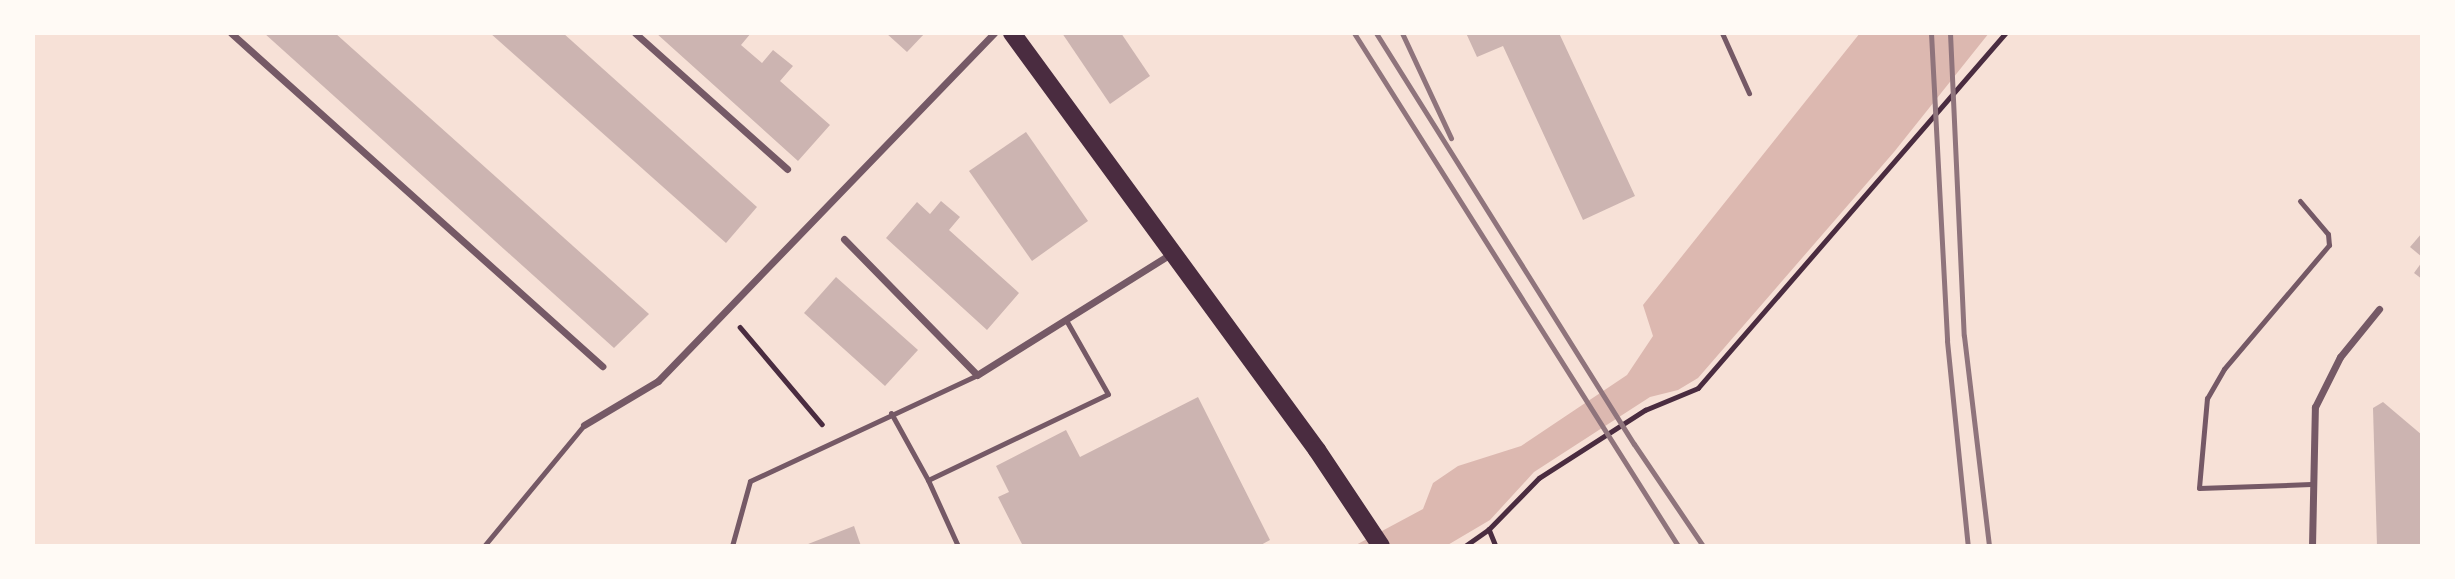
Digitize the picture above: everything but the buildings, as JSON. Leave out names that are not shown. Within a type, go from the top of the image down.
[{"type":"main road","points":[[1012,33],[1381,546]]},
{"type":"street","points":[[231,33],[602,366]]},
{"type":"street","points":[[635,33],[788,169]]},
{"type":"street","points":[[584,425],[658,381],[994,33]]},
{"type":"street","points":[[844,239],[977,375],[1172,253]]},
{"type":"street","points":[[2312,546],[2311,484],[2315,407],[2340,357],[2379,309]]},
{"type":"lane","points":[[1722,33],[1749,93]]},
{"type":"lane","points":[[2300,201],[2328,234],[2329,245],[2224,369],[2207,398],[2199,488],[2311,484]]},
{"type":"lane","points":[[928,480],[1108,394],[1066,320]]},
{"type":"lane","points":[[732,546],[750,481],[834,438],[977,375]]},
{"type":"lane","points":[[891,413],[928,480],[958,546]]},
{"type":"lane","points":[[484,546],[584,425]]},
{"type":"path","points":[[1465,546],[1489,529],[1539,478],[1644,411],[1698,388],[2006,33]]},
{"type":"path","points":[[726,309],[834,438]]},
{"type":"path","points":[[1489,529],[1496,546]]},
{"type":"shaded area","points":[[1860,33],[1989,33],[1894,152],[1698,378],[1678,390],[1650,397],[1534,472],[1490,520],[1446,546],[1354,546],[1423,509],[1433,483],[1458,466],[1521,446],[1627,375],[1653,336],[1643,305]]},
{"type":"railway","points":[[1354,33],[1678,546]]},
{"type":"railway","points":[[1376,33],[1634,444],[1703,546]]},
{"type":"railway","points":[[1402,33],[1451,138]]},
{"type":"railway","points":[[1931,33],[1947,341],[1968,546]]},
{"type":"railway","points":[[1950,33],[1964,336],[1989,546]]}]
